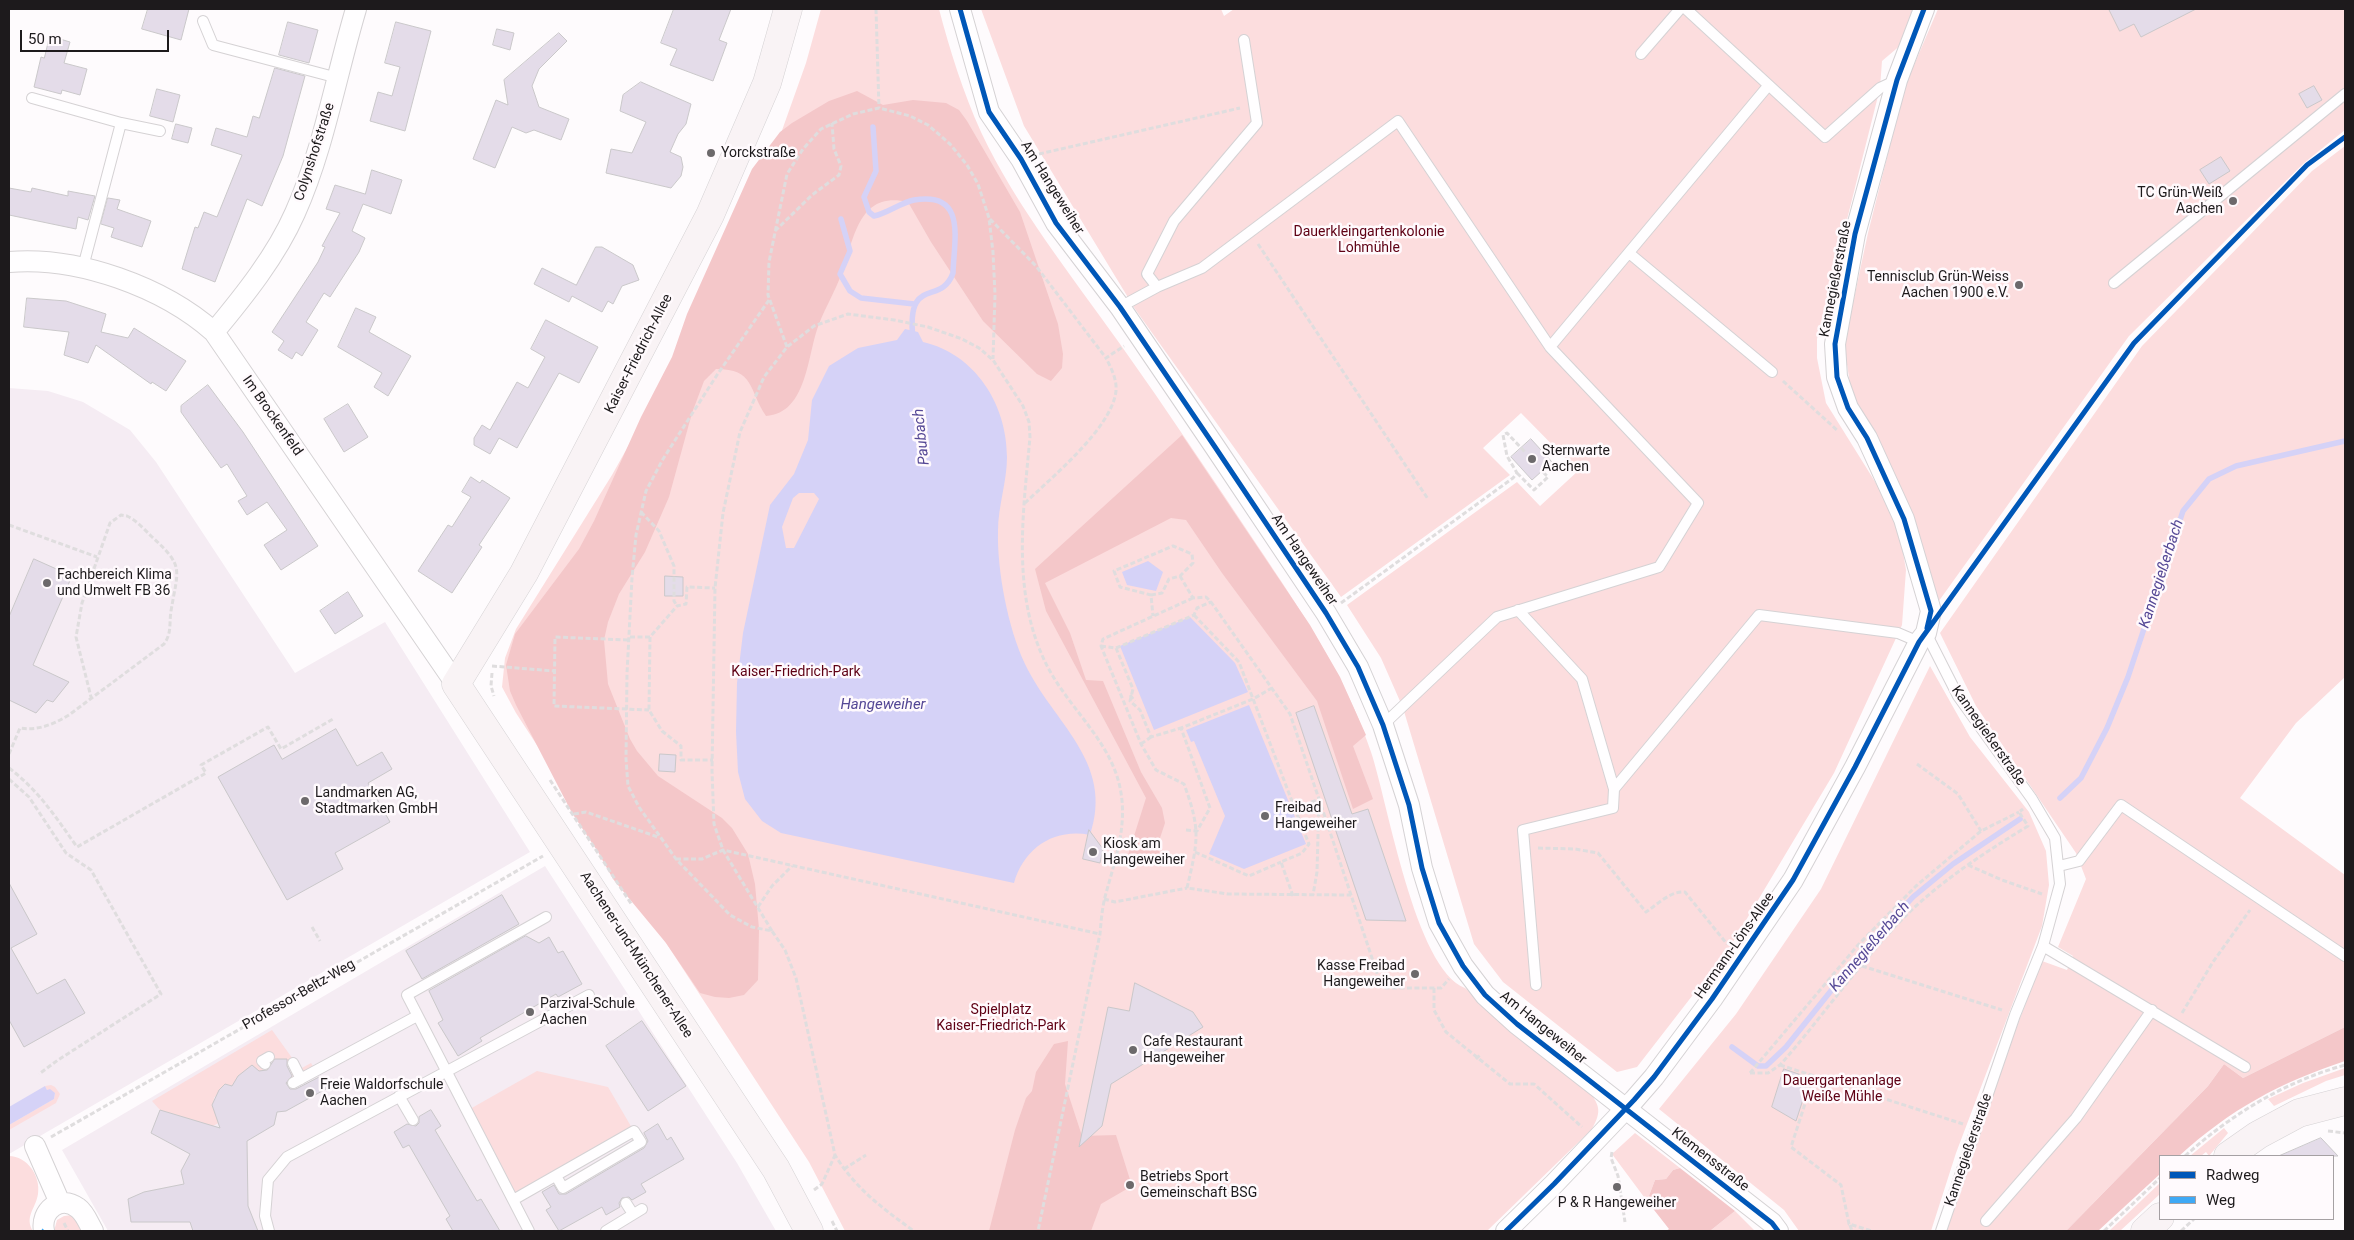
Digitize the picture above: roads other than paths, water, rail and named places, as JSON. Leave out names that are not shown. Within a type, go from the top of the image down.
[{"type":"street","name":"Colynshofstraße","points":[[214,332],[266,263],[295,214],[311,172],[356,9]]},
{"type":"street","name":"Kaiser-Friedrich-Allee","points":[[456,684],[482,662],[528,564],[710,215],[767,83],[788,9]]},
{"type":"street","name":"Am Hangeweiher","points":[[960,9],[989,112],[1021,158],[1056,223],[1120,307],[1326,613],[1358,667],[1383,725],[1408,805],[1422,868],[1439,924],[1462,966],[1485,995],[1517,1024],[1626,1108]]},
{"type":"street","name":"Kannegießerstraße","points":[[1923,638],[1931,611],[1904,519],[1867,438],[1848,408],[1837,377],[1835,344],[1855,234],[1897,80],[1924,9]]},
{"type":"street","name":"Im Brockenfeld","points":[[9,262],[53,263],[83,268],[137,286],[180,306],[214,332],[456,684]]},
{"type":"street","name":"Hermann-Löns-Allee","points":[[1506,1231],[1654,1077],[1740,960],[1793,880],[1923,638]]},
{"type":"street","name":"Aachener-und-Münchener-Allee","points":[[456,684],[574,839],[776,1169],[808,1231]]},
{"type":"street","points":[[2318,1115],[2345,1084]]},
{"type":"street","points":[[2229,1155],[2258,1135],[2318,1115],[2345,1101]]},
{"type":"street","name":"Klemensstraße","points":[[1626,1108],[1772,1223],[1778,1231]]},
{"type":"street","points":[[2318,1115],[2345,1111]]},
{"type":"street","points":[[35,1146],[60,1203]]},
{"type":"street","points":[[44,1231],[43,1219],[48,1211],[60,1203],[71,1203],[80,1209],[93,1231]]},
{"type":"street","points":[[2145,1231],[2159,1218]]},
{"type":"lane","points":[[1641,54],[1680,9]]},
{"type":"lane","points":[[1686,9],[1825,137],[1880,88],[1897,80]]},
{"type":"lane","points":[[203,22],[213,45],[338,78]]},
{"type":"lane","points":[[1157,287],[1147,274],[1174,221],[1257,123],[1244,40]]},
{"type":"lane","points":[[1550,347],[1768,86]]},
{"type":"lane","points":[[2114,283],[2345,94]]},
{"type":"lane","points":[[32,98],[121,123],[160,131]]},
{"type":"lane","points":[[1120,307],[1157,287],[1202,268],[1398,121],[1550,347],[1698,503],[1659,567],[1497,617],[1383,725]]},
{"type":"lane","points":[[83,268],[121,123]]},
{"type":"lane","points":[[1629,252],[1772,372]]},
{"type":"lane","points":[[1518,610],[1582,679],[1614,789],[1613,808],[1523,830],[1536,985]]},
{"type":"lane","points":[[1614,789],[1759,615],[1923,638]]},
{"type":"lane","name":"Kannegießerstraße","points":[[1923,638],[1958,696],[2033,802],[2055,838],[2059,866],[2059,889],[2043,946],[2014,1015],[1941,1231]]},
{"type":"lane","points":[[2059,866],[2079,861],[2122,805],[2345,956]]},
{"type":"lane","points":[[529,1231],[407,995],[546,916]]},
{"type":"lane","points":[[2043,946],[2244,1067]]},
{"type":"lane","points":[[269,1231],[265,1216],[268,1180],[287,1157],[589,995]]},
{"type":"lane","points":[[1986,1221],[2076,1118],[2152,1010]]},
{"type":"lane","points":[[293,1064],[297,1081],[417,1016]]},
{"type":"lane","points":[[399,1096],[413,1120]]},
{"type":"lane","points":[[513,1200],[634,1130],[640,1142],[563,1188],[556,1176]]},
{"type":"lane","points":[[606,1231],[638,1211],[626,1203]]},
{"type":"water","name":"Hangeweiher","points":[[905,329],[918,332],[923,342],[942,348],[972,370],[985,384],[994,400],[1006,437],[1006,476],[999,512],[998,547],[1005,599],[1013,634],[1025,664],[1037,685],[1077,744],[1088,764],[1094,786],[1096,809],[1090,835],[1064,835],[1042,843],[1025,860],[1014,883],[781,833],[762,821],[745,799],[738,772],[736,732],[737,683],[743,633],[770,505],[794,474],[808,440],[812,400],[829,366],[858,348],[897,340]],"holes":[[[799,493],[814,493],[819,499],[794,548],[786,548],[782,527],[793,498]]]},
{"type":"water","points":[[1148,561],[1163,572],[1156,591],[1127,585],[1122,572]]},
{"type":"water","points":[[1190,617],[1235,663],[1248,692],[1154,730],[1120,646]]},
{"type":"water","points":[[1249,705],[1306,844],[1244,869],[1209,854],[1225,816],[1194,741],[1191,742],[1186,730]]},
{"type":"water","points":[[45,1086],[47,1090],[50,1089],[55,1093],[54,1099],[9,1125],[9,1107]]},
{"type":"waterway","name":"Paubach","points":[[873,127],[876,171],[864,197],[869,212],[874,216],[909,201],[931,199],[943,203],[950,210],[954,220],[953,273],[948,283],[941,289],[926,294],[919,299],[912,319],[913,339]]},
{"type":"waterway","points":[[841,219],[850,251],[840,274],[850,291],[861,298],[914,304]]},
{"type":"waterway","name":"Kannegießerbach","points":[[2060,798],[2081,778],[2107,728],[2128,677],[2183,511],[2209,479],[2236,466],[2345,441]]},
{"type":"waterway","name":"Kannegießerbach","points":[[1732,1047],[1758,1066],[1766,1066],[1786,1047],[1862,952],[1913,897],[1953,864],[2020,819]]},
{"type":"place","name":"Yorckstraße","points":[[711,153]]},
{"type":"place","name":"TC Grün-Weiß Aachen","points":[[2233,201]]},
{"type":"place","name":"Tennisclub Grün-Weiss Aachen 1900 e.V.","points":[[2019,285]]},
{"type":"place","name":"Sternwarte Aachen","points":[[1532,459]]},
{"type":"place","name":"Fachbereich Klima und Umwelt FB 36","points":[[47,583]]},
{"type":"place","name":"Landmarken AG, Stadtmarken GmbH","points":[[305,801]]},
{"type":"place","name":"Freibad Hangeweiher","points":[[1265,816]]},
{"type":"place","name":"Kiosk am Hangeweiher","points":[[1093,852]]},
{"type":"place","name":"Kasse Freibad Hangeweiher","points":[[1415,974]]},
{"type":"place","name":"Parzival-Schule Aachen","points":[[530,1012]]},
{"type":"place","name":"Cafe Restaurant Hangeweiher","points":[[1133,1050]]},
{"type":"place","name":"Freie Waldorfschule Aachen","points":[[310,1093]]},
{"type":"place","name":"Betriebs Sport Gemeinschaft BSG","points":[[1130,1185]]},
{"type":"place","name":"P & R Hangeweiher","points":[[1617,1187]]},
{"type":"park label","name":"Dauerkleingartenkolonie Lohmühle","points":[[1369,240]]},
{"type":"park label","name":"Kaiser-Friedrich-Park","points":[[796,672]]},
{"type":"park label","name":"Spielplatz Kaiser-Friedrich-Park","points":[[1001,1018]]},
{"type":"park label","name":"Dauergartenanlage Weiße Mühle","points":[[1842,1090]]}]
